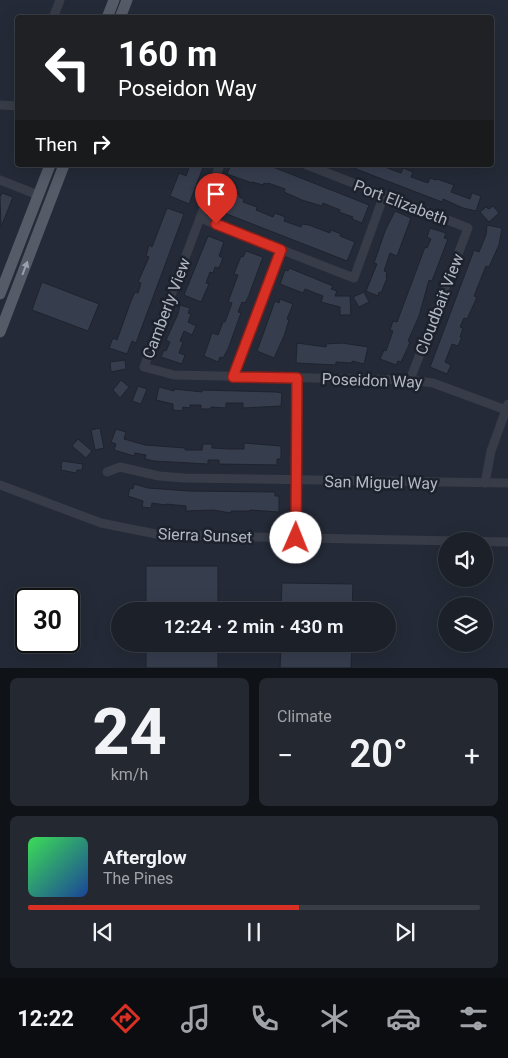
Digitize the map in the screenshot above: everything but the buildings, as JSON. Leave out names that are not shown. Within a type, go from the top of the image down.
[{"type":"main road","points":[[108,15],[114,0]]},
{"type":"main road","points":[[121,15],[127,0]]},
{"type":"main road","points":[[0,294],[49,167]]},
{"type":"main road","points":[[0,332],[63,167]]},
{"type":"street","points":[[54,15],[60,0]]},
{"type":"street","points":[[0,105],[15,106]]},
{"type":"street","name":"Camberly View","points":[[144,367],[219,167]]},
{"type":"street","name":"Port Elizabeth","points":[[312,167],[468,228]]},
{"type":"street","points":[[0,180],[38,195]]},
{"type":"street","points":[[200,218],[354,278],[384,195]]},
{"type":"street","name":"Cloudbait View","points":[[410,380],[468,228]]},
{"type":"street","points":[[233,377],[281,250]]},
{"type":"street","name":"Poseidon Way","points":[[144,367],[174,375],[433,382],[507,407]]},
{"type":"street","points":[[296,538],[297,378]]},
{"type":"street","points":[[485,483],[491,451],[507,407]]},
{"type":"street","name":"San Miguel Way","points":[[107,472],[120,467],[159,476],[184,478],[508,483]]},
{"type":"street","name":"Sierra Sunset","points":[[0,485],[101,524],[161,535],[508,542]]},
{"type":"route","points":[[216,224],[281,250],[233,377],[297,378],[296,538]]}]
